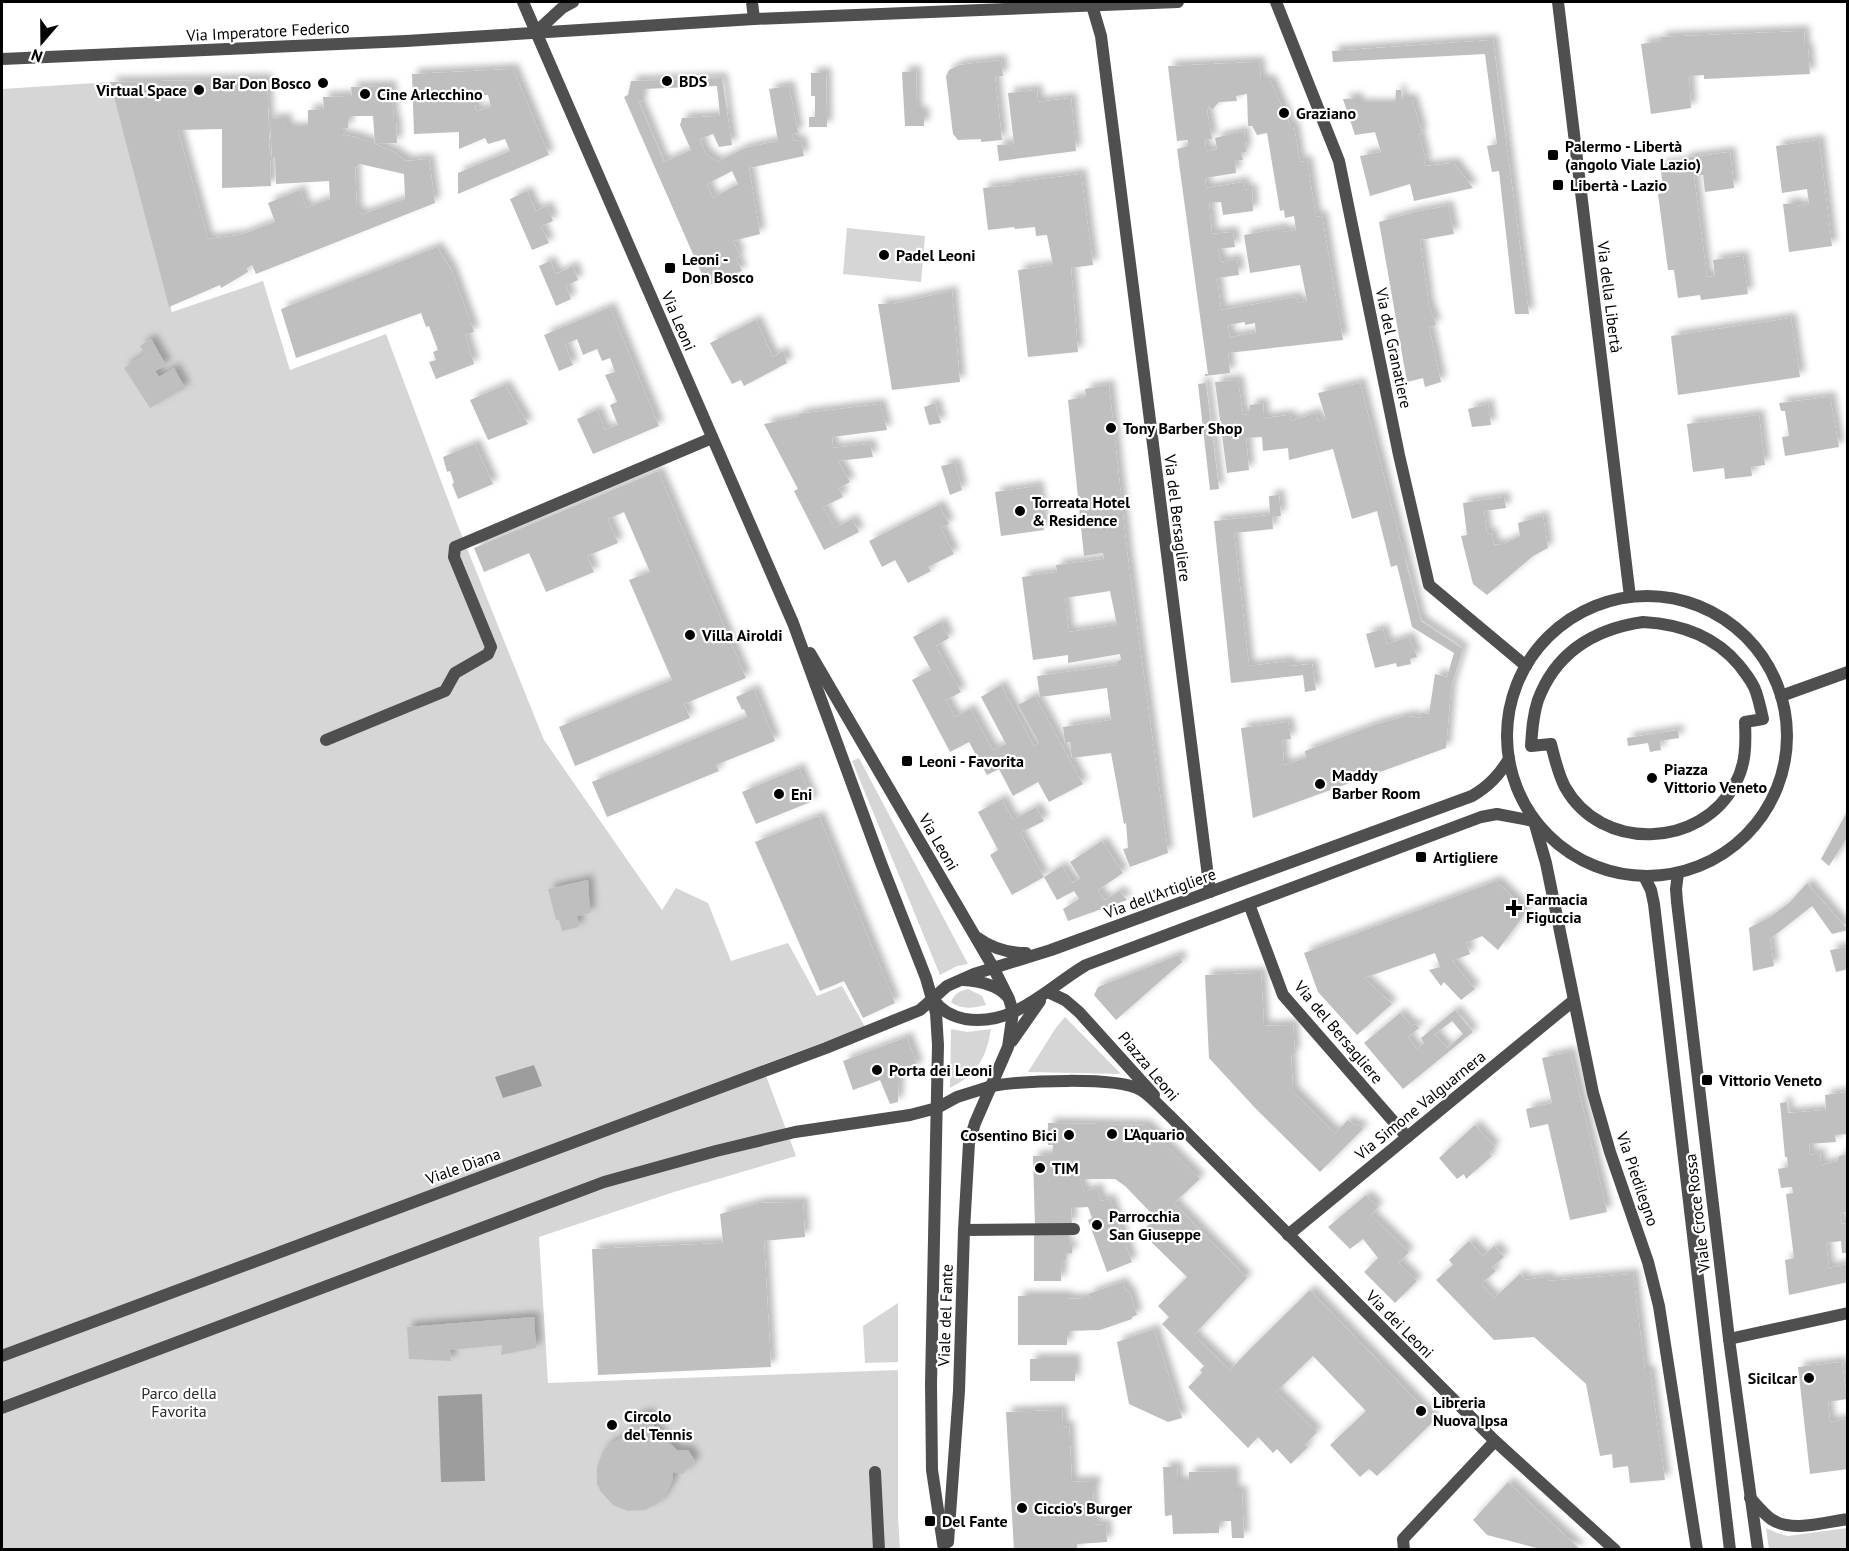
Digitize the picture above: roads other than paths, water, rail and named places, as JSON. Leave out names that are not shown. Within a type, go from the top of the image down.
[{"type":"street","name":"Via Leoni","points":[[523,2],[793,623],[848,776],[933,999],[938,1045],[937,1108]]},
{"type":"street","points":[[536,32],[562,8],[573,2]]},
{"type":"street","points":[[752,2],[754,19]]},
{"type":"street","name":"Via Imperatore Federico","points":[[2,59],[406,41],[754,19],[1178,2]]},
{"type":"street","name":"Via del Granatiere","points":[[1276,2],[1339,161],[1399,455],[1430,585],[1526,666]]},
{"type":"street","name":"Via della Libertà","points":[[1558,2],[1630,597]]},
{"type":"street","name":"Via del Bersagliere","points":[[1091,4],[1101,36],[1210,892]]},
{"type":"street","points":[[326,740],[445,691],[455,673],[488,654],[491,647],[454,557],[455,547],[712,438]]},
{"type":"street","points":[[1630,597],[1665,598],[1701,607],[1733,626],[1759,652],[1773,675],[1786,715],[1787,746],[1782,777],[1770,805],[1751,831],[1728,851],[1700,866],[1678,873],[1644,876],[1613,872],[1578,857],[1547,834],[1534,821],[1523,804],[1512,777],[1507,738],[1509,713],[1515,689],[1526,666],[1552,633],[1569,620],[1607,602],[1630,597]]},
{"type":"street","points":[[1643,622],[1682,627],[1701,634],[1718,645],[1746,673],[1756,690],[1763,719],[1745,722],[1746,746],[1743,766],[1724,801],[1709,815],[1691,825],[1658,834],[1629,834],[1610,828],[1592,818],[1577,804],[1565,787],[1551,744],[1531,746],[1533,720],[1538,700],[1557,666],[1587,640],[1614,628],[1643,622]]},
{"type":"street","name":"Via Leoni","points":[[793,623],[993,967],[1009,999],[1013,1012],[1008,1047],[992,1086]]},
{"type":"street","points":[[1781,696],[1848,672]]},
{"type":"street","name":"Via dell'Artigliere","points":[[933,999],[947,986],[958,980],[1051,950],[1472,796],[1485,789],[1497,777],[1509,759]]},
{"type":"street","points":[[1008,1047],[1030,1013],[1048,992],[1065,977],[1086,965],[1481,817],[1497,814],[1534,821]]},
{"type":"street","name":"Via Piedilegno","points":[[1534,821],[1546,863],[1593,1093],[1610,1152],[1638,1231],[1659,1306],[1697,1550]]},
{"type":"street","name":"Viale Croce Rossa","points":[[1678,873],[1677,902],[1729,1339],[1758,1550]]},
{"type":"street","name":"Viale Croce Rossa","points":[[1644,876],[1652,890],[1654,904],[1730,1550]]},
{"type":"street","name":"Via del Bersagliere","points":[[1249,904],[1283,995],[1407,1137]]},
{"type":"street","points":[[974,935],[1010,953],[1051,950]]},
{"type":"street","points":[[958,980],[987,984],[1004,992],[1009,999]]},
{"type":"street","points":[[933,999],[945,1011],[966,1019],[987,1020],[1013,1012],[1048,992]]},
{"type":"street","name":"Piazza Leoni","points":[[1048,992],[1065,1000],[1079,1012],[1146,1084],[1170,1115]]},
{"type":"street","name":"Viale Diana","points":[[2,1356],[826,1048],[920,1010],[933,999]]},
{"type":"street","name":"Via Simone Valguarnera","points":[[1288,1234],[1573,1001]]},
{"type":"street","name":"Piazza Leoni","points":[[937,1108],[957,1097],[992,1086],[1029,1082],[1120,1083],[1141,1090],[1170,1115]]},
{"type":"street","name":"Viale del Fante","points":[[945,1550],[959,1391],[969,1143],[975,1123],[992,1086]]},
{"type":"street","points":[[2,1408],[604,1182],[795,1132],[910,1115],[937,1108]]},
{"type":"street","name":"Viale del Fante","points":[[937,1108],[931,1383],[932,1470],[945,1550]]},
{"type":"street","name":"Via dei Leoni","points":[[1170,1115],[1495,1441],[1615,1550]]},
{"type":"street","points":[[964,1230],[1074,1229]]},
{"type":"street","points":[[1729,1339],[1848,1313]]},
{"type":"street","points":[[1404,1550],[1403,1539],[1495,1441]]},
{"type":"street","points":[[875,1473],[879,1550]]},
{"type":"street","points":[[1750,1498],[1773,1520],[1787,1525],[1848,1519]]},
{"type":"place","name":"BDS","points":[[667,81]]},
{"type":"place","name":"Bar Don Bosco","points":[[323,83]]},
{"type":"place","name":"Virtual Space","points":[[199,90]]},
{"type":"place","name":"Cine Arlecchino","points":[[365,94]]},
{"type":"place","name":"Graziano","points":[[1284,113]]},
{"type":"place","name":"Palermo - Libertà (angolo Viale Lazio)","points":[[1553,155]]},
{"type":"place","name":"Libertà - Lazio","points":[[1558,185]]},
{"type":"place","name":"Padel Leoni","points":[[884,255]]},
{"type":"place","name":"Leoni - Don Bosco","points":[[670,268]]},
{"type":"place","name":"Tony Barber Shop","points":[[1111,428]]},
{"type":"place","name":"Torreata Hotel & Residence","points":[[1020,511]]},
{"type":"place","name":"Villa Airoldi","points":[[690,635]]},
{"type":"place","name":"Leoni - Favorita","points":[[907,761]]},
{"type":"place","name":"Piazza Vittorio Veneto","points":[[1652,778]]},
{"type":"place","name":"Maddy Barber Room","points":[[1320,784]]},
{"type":"place","name":"Eni","points":[[779,794]]},
{"type":"place","name":"Artigliere","points":[[1421,857]]},
{"type":"place","name":"Farmacia Figuccia","points":[[1514,908]]},
{"type":"place","name":"Porta dei Leoni","points":[[877,1070]]},
{"type":"place","name":"Vittorio Veneto","points":[[1707,1080]]},
{"type":"place","name":"L’Aquario","points":[[1112,1134]]},
{"type":"place","name":"Cosentino Bici","points":[[1069,1135]]},
{"type":"place","name":"TIM","points":[[1040,1168]]},
{"type":"place","name":"Parrocchia San Giuseppe","points":[[1097,1225]]},
{"type":"place","name":"Sicilcar","points":[[1809,1378]]},
{"type":"place","name":"Libreria Nuova Ipsa","points":[[1421,1411]]},
{"type":"place","name":"Circolo del Tennis","points":[[612,1425]]},
{"type":"place","name":"Ciccio's Burger","points":[[1022,1508]]},
{"type":"place","name":"Del Fante","points":[[930,1521]]},
{"type":"park label","name":"Parco della Favorita","points":[[179,1402]]}]
